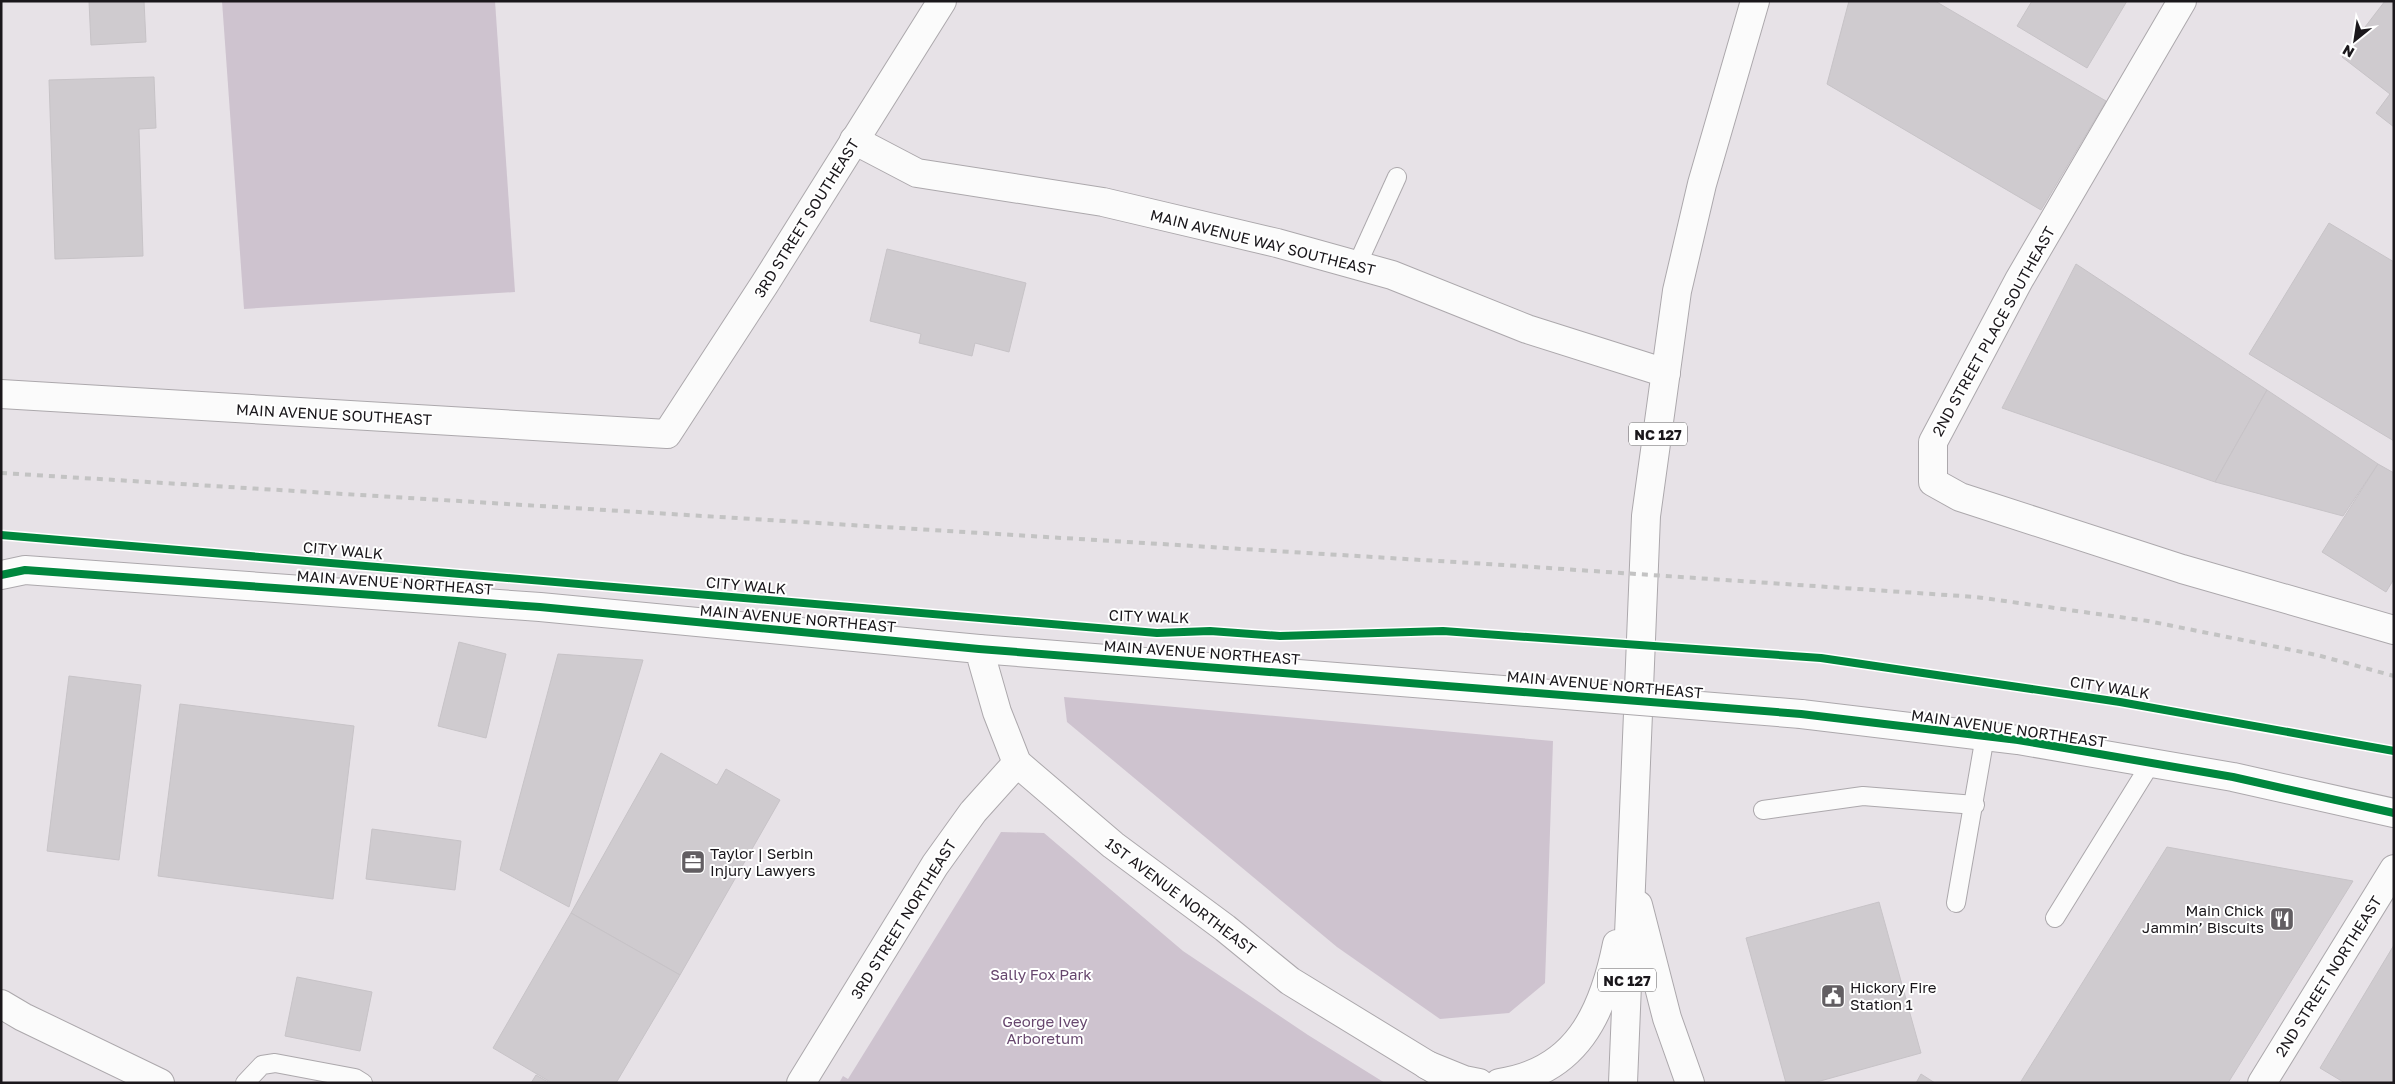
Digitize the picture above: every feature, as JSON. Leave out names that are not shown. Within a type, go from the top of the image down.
[{"type":"street","name":"3RD STREET SOUTHEAST","points":[[668,434],[942,1]]},
{"type":"street","name":"NC 127","points":[[1623,1083],[1646,516],[1678,291],[1702,184],[1755,1]]},
{"type":"street","name":"2ND STREET PLACE SOUTHEAST","points":[[2182,1],[2022,275],[1933,442],[1933,482],[1960,497],[2182,569],[2394,630]]},
{"type":"street","name":"MAIN AVENUE WAY SOUTHEAST","points":[[854,140],[917,173],[1103,202],[1277,243],[1392,275],[1527,329],[1666,373]]},
{"type":"street","name":"MAIN AVENUE SOUTHEAST","points":[[1,394],[668,434]]},
{"type":"street","name":"MAIN AVENUE NORTHEAST","points":[[1,575],[25,570],[540,607],[979,649],[1801,714],[1986,736],[2152,763],[2233,777],[2394,813]]},
{"type":"street","name":"1ST AVENUE NORTHEAST","points":[[979,649],[997,712],[1017,763],[1113,845],[1225,928],[1290,981],[1456,1083]]},
{"type":"street","name":"3RD STREET NORTHEAST","points":[[801,1083],[935,865],[973,812],[1017,763]]},
{"type":"street","name":"2ND STREET NORTHEAST","points":[[2262,1083],[2394,869]]},
{"type":"street","points":[[1499,1083],[1519,1080],[1548,1067],[1566,1055],[1593,1021],[1613,964],[1631,877]]},
{"type":"street","points":[[1631,877],[1667,1018],[1690,1083]]},
{"type":"street","points":[[1,1004],[23,1017],[160,1083]]},
{"type":"street","points":[[1427,1065],[1464,1080],[1478,1083]]},
{"type":"lane","points":[[1357,265],[1397,177]]},
{"type":"lane","points":[[1956,903],[1986,736]]},
{"type":"lane","points":[[2055,918],[2152,763]]},
{"type":"lane","points":[[1763,810],[1863,796],[1975,805]]},
{"type":"lane","points":[[245,1083],[262,1065],[274,1063],[355,1078],[363,1083]]},
{"type":"green space","points":[[222,1],[495,1],[515,292],[244,309]]},
{"type":"green space","points":[[1064,697],[1553,741],[1545,983],[1509,1013],[1440,1019],[1337,947],[1067,722]]},
{"type":"green space","name":"Sally Fox Park","points":[[1001,832],[1044,833],[1183,951],[1308,1035],[1385,1083],[839,1083],[843,1076],[848,1079]]},
{"type":"building","points":[[89,1],[144,1],[146,42],[91,45]]},
{"type":"building","points":[[1849,1],[1935,1],[2106,101],[2041,210],[1827,84]]},
{"type":"building","points":[[2032,1],[2127,1],[2087,68],[2017,26]]},
{"type":"building","points":[[2385,1],[2394,1],[2394,127],[2376,113],[2390,94],[2342,57]]},
{"type":"building","points":[[154,77],[156,128],[139,129],[143,256],[55,259],[49,80]]},
{"type":"building","points":[[2329,223],[2394,262],[2394,441],[2249,354]]},
{"type":"building","points":[[887,249],[1026,283],[1009,352],[975,343],[972,356],[919,343],[921,334],[870,321]]},
{"type":"building","points":[[2076,264],[2267,390],[2215,482],[2002,408]]},
{"type":"building","points":[[2267,390],[2378,464],[2343,516],[2215,482]]},
{"type":"building","points":[[2378,464],[2394,473],[2394,579],[2386,592],[2322,552]]},
{"type":"building","points":[[459,642],[506,654],[486,738],[438,726]]},
{"type":"building","points":[[558,654],[643,660],[569,907],[500,870]]},
{"type":"building","points":[[69,676],[141,685],[119,860],[47,851]]},
{"type":"building","points":[[180,704],[354,726],[333,899],[158,876]]},
{"type":"building","points":[[661,753],[717,785],[726,769],[780,800],[680,975],[571,913]]},
{"type":"building","points":[[372,829],[461,841],[455,890],[366,879]]},
{"type":"building","points":[[2167,847],[2353,881],[2228,1083],[2020,1083]]},
{"type":"building","name":"Hickory Fire Station 1","points":[[1879,902],[1921,1053],[1813,1083],[1786,1083],[1746,938]]},
{"type":"building","points":[[571,913],[680,975],[616,1083],[552,1083],[493,1048]]},
{"type":"building","points":[[2394,945],[2394,1083],[2345,1083],[2320,1068]]},
{"type":"building","points":[[297,977],[372,992],[360,1051],[285,1036]]},
{"type":"building","points":[[1921,1074],[1935,1083],[1916,1083]]},
{"type":"building","points":[[536,1075],[550,1083],[531,1083]]},
{"type":"railway","points":[[1,473],[1504,565],[1976,597],[2148,621],[2317,655],[2394,676]]},
{"type":"cycle path","name":"CITY WALK","points":[[1,535],[1157,633],[1210,631],[1280,636],[1443,631],[1821,658],[2120,702],[2394,751]]},
{"type":"cycle path","points":[[1,575],[25,570],[540,607],[979,649],[1801,714],[2018,740],[2233,777],[2394,813]]},
{"type":"place","name":"Taylor | Serbin Injury Lawyers","points":[[693,862]]},
{"type":"place","name":"Main Chick Jammin’ Biscuits","points":[[2282,919]]},
{"type":"place","name":"Hickory Fire Station 1","points":[[1833,996]]},
{"type":"park label","name":"George Ivey Arboretum","points":[[1045,1030]]}]
